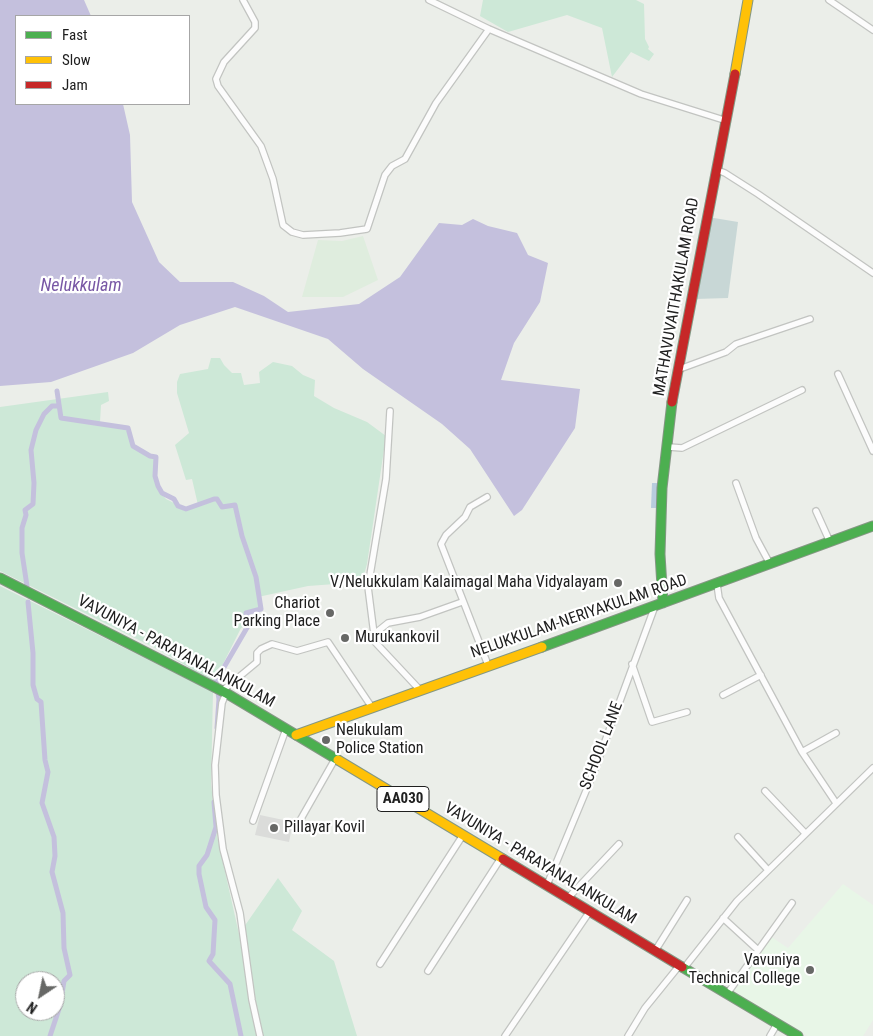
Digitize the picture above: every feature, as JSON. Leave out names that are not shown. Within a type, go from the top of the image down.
[{"type":"main road","name":"MATHAVUVAITHAKULAM ROAD","points":[[659,604],[662,488],[678,370],[727,121],[748,0]]},
{"type":"main road","name":"NELUKKULAM-NERIYAKULAM ROAD","points":[[296,735],[371,706],[717,584],[873,526]]},
{"type":"main road","name":"VAVUNIYA - PARAYANALANKULAM","points":[[0,578],[224,692],[798,1036]]},
{"type":"street","points":[[428,0],[489,29],[641,94],[727,121]]},
{"type":"street","points":[[829,0],[873,30]]},
{"type":"street","points":[[246,1],[255,22],[255,28],[224,62],[216,79],[218,86],[261,146],[272,179],[283,225],[292,232],[303,235],[367,229],[385,174],[392,166],[406,160],[436,103],[489,29]]},
{"type":"street","points":[[717,170],[758,194],[873,273]]},
{"type":"street","points":[[678,370],[726,352],[736,344],[810,319]]},
{"type":"street","points":[[838,374],[873,451]]},
{"type":"street","points":[[668,447],[682,448],[802,390]]},
{"type":"street","points":[[390,412],[386,479],[368,581],[373,635],[375,642],[386,656],[419,689]]},
{"type":"street","points":[[736,483],[756,538],[770,564]]},
{"type":"street","points":[[487,497],[470,507],[465,517],[446,535],[440,544],[488,664]]},
{"type":"street","points":[[816,511],[830,542]]},
{"type":"street","points":[[717,584],[719,598],[802,752],[836,803]]},
{"type":"street","points":[[373,635],[388,623],[420,617],[462,602]]},
{"type":"street","name":"SCHOOL LANE","points":[[547,885],[593,774],[632,664],[659,604]]},
{"type":"street","points":[[260,1036],[252,1000],[240,913],[223,849],[216,795],[215,765],[224,692],[257,662],[257,653],[261,649],[272,644],[297,651],[328,642],[371,706]]},
{"type":"street","points":[[632,664],[652,722],[687,712]]},
{"type":"street","points":[[723,695],[761,676]]},
{"type":"street","points":[[253,822],[286,729]]},
{"type":"street","points":[[802,752],[836,734]]},
{"type":"street","points":[[298,824],[335,759]]},
{"type":"street","points":[[628,1036],[645,1008],[723,918],[805,833],[873,768]]},
{"type":"street","points":[[765,791],[805,833]]},
{"type":"street","points":[[380,964],[463,835]]},
{"type":"street","points":[[738,837],[768,870]]},
{"type":"street","points":[[568,898],[619,844]]},
{"type":"street","points":[[428,971],[501,858]]},
{"type":"street","points":[[655,951],[687,900]]},
{"type":"street","points":[[727,994],[792,903]]},
{"type":"street","points":[[506,1036],[590,911]]},
{"type":"street","points":[[723,918],[758,950]]},
{"type":"street","points":[[770,1036],[777,1024]]},
{"type":"shaded area","points":[[483,0],[636,0],[644,4],[645,39],[649,47],[648,49],[654,54],[649,61],[631,52],[612,77],[602,28],[567,15],[508,32],[480,16]]},
{"type":"shaded area","points":[[708,217],[738,222],[728,298],[695,299]]},
{"type":"shaded area","points":[[363,236],[378,280],[343,297],[302,297],[318,240],[342,241]]},
{"type":"shaded area","points":[[211,358],[220,358],[232,373],[241,373],[244,385],[260,383],[259,372],[273,362],[292,366],[303,375],[315,380],[314,396],[334,408],[367,422],[386,436],[367,564],[362,582],[308,586],[258,597],[259,608],[245,613],[246,626],[241,628],[214,682],[159,650],[0,571],[0,407],[108,392],[109,401],[101,405],[100,422],[127,430],[133,448],[155,459],[154,473],[160,492],[166,499],[186,509],[198,505],[192,479],[186,480],[175,445],[189,433],[177,393],[177,382],[180,374],[208,369]]},
{"type":"shaded area","points":[[652,483],[658,483],[657,508],[651,508]]},
{"type":"shaded area","points":[[0,586],[213,692],[211,784],[217,836],[239,934],[278,878],[302,911],[292,930],[334,961],[357,1036],[0,1036]]},
{"type":"shaded area","name":"Pillayar Kovil","points":[[260,815],[293,822],[289,842],[255,835]]},
{"type":"shaded area","name":"Vavuniya Technical College","points":[[843,884],[873,905],[873,1020],[863,1036],[808,1036],[731,991],[770,936],[788,948]]},
{"type":"water","name":"Nelukkulam","points":[[0,0],[84,0],[91,15],[15,15],[15,105],[123,105],[130,135],[132,202],[159,262],[180,282],[233,282],[264,296],[288,312],[359,304],[400,277],[439,223],[462,225],[473,219],[488,226],[517,233],[528,255],[548,263],[540,302],[514,343],[501,380],[580,389],[575,428],[522,510],[514,516],[470,449],[442,424],[363,369],[328,339],[235,307],[180,325],[133,353],[51,382],[0,386]]},
{"type":"waterway","points":[[57,391],[61,418],[128,428],[133,446],[150,456],[156,457],[155,476],[158,486],[162,493],[174,499],[178,506],[186,509],[214,499],[217,499],[222,507],[235,505],[242,536],[256,577],[261,609],[246,613],[248,626],[216,681],[219,699],[217,728]]},
{"type":"waterway","points":[[27,586],[22,553],[22,528],[26,515],[25,510],[33,504],[34,483],[31,450],[36,430],[44,414],[52,406],[59,406]]},
{"type":"waterway","points":[[28,602],[33,653],[33,685],[37,699],[41,702],[45,760],[48,772],[42,803],[54,837],[55,856],[52,872],[63,913],[64,948],[70,975],[64,981],[60,1006],[50,1036]]},
{"type":"waterway","points":[[214,802],[216,827],[207,855],[199,866],[206,907],[215,920],[213,954],[209,961],[230,984],[241,1036]]},
{"type":"traffic: fast","points":[[663,603],[660,554],[662,488],[672,402]]},
{"type":"traffic: fast","points":[[542,647],[873,526]]},
{"type":"traffic: fast","points":[[0,578],[226,693],[338,760]]},
{"type":"traffic: fast","points":[[682,967],[798,1036]]},
{"type":"traffic: slow","points":[[735,74],[748,0]]},
{"type":"traffic: slow","points":[[296,735],[542,647]]},
{"type":"traffic: slow","points":[[338,760],[503,859]]},
{"type":"traffic: jam","points":[[672,402],[735,74]]},
{"type":"traffic: jam","points":[[503,859],[682,967]]},
{"type":"place","name":"V/Nelukkulam Kalaimagal Maha Vidyalayam","points":[[618,583]]},
{"type":"place","name":"Chariot Parking Place","points":[[330,613]]},
{"type":"place","name":"Murukankovil","points":[[345,638]]},
{"type":"place","name":"Nelukulam Police Station","points":[[326,740]]},
{"type":"place","name":"Pillayar Kovil","points":[[274,828]]},
{"type":"place","name":"Vavuniya Technical College","points":[[810,970]]}]
